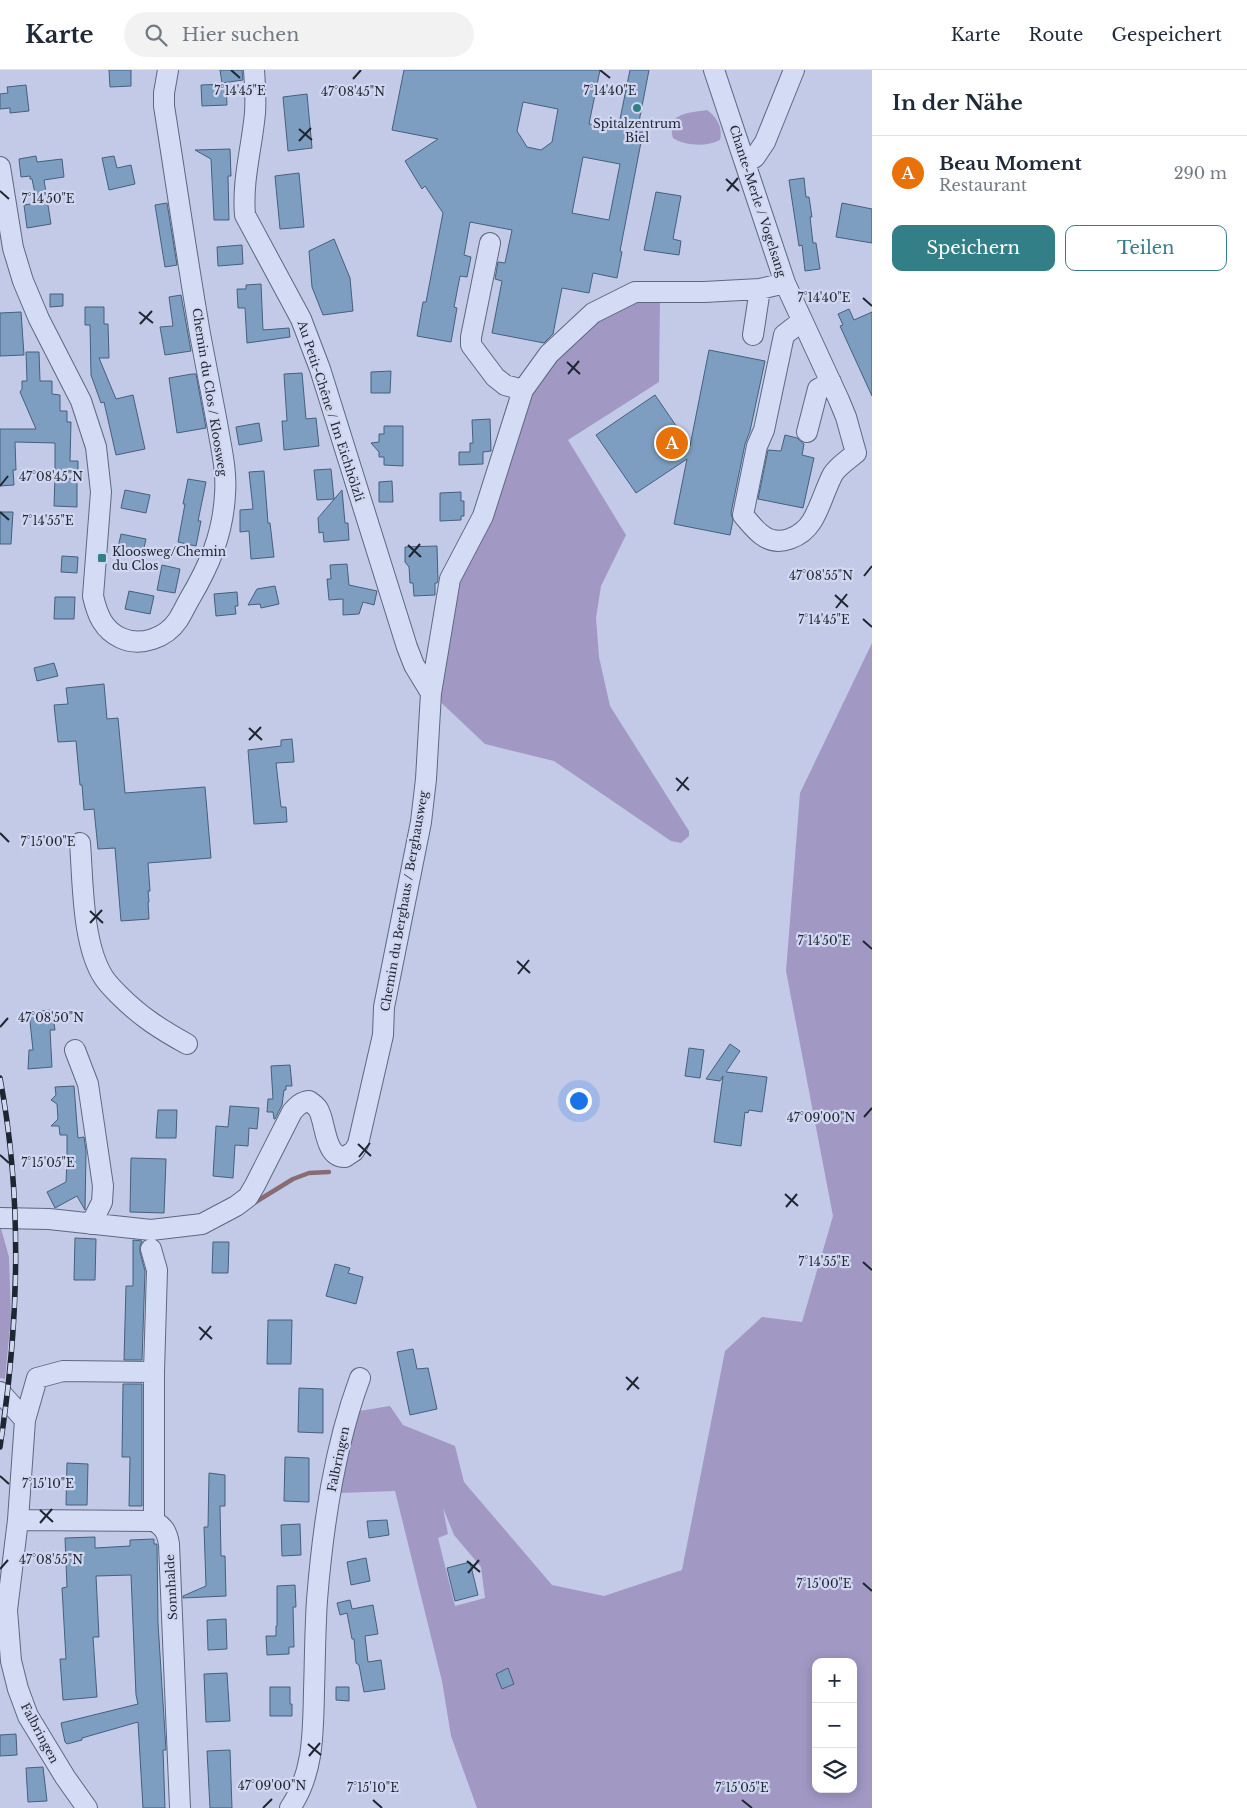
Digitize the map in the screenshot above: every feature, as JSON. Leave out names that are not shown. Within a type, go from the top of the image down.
[{"type":"street","name":"Chemin du Clos / Kloosweg","points":[[0,167],[13,248],[23,282],[39,319],[81,401],[96,447],[101,492],[94,596],[96,608],[106,628],[112,634],[125,640],[141,642],[154,639],[174,626],[206,572],[222,524],[226,494],[224,461],[198,323],[164,106],[168,70]]},
{"type":"street","name":"Au Petit-Chêne / Im Eichhölzli","points":[[254,70],[255,114],[246,170],[245,215],[302,318],[320,369],[407,647],[414,665],[431,693]]},
{"type":"street","name":"Chante-Merle / Vogelsang","points":[[714,70],[785,283],[864,455]]},
{"type":"street","points":[[746,163],[755,157],[765,142],[794,70]]},
{"type":"street","points":[[490,243],[471,345],[495,377],[505,384],[523,390]]},
{"type":"street","name":"Chemin du Berghaus / Berghausweg","points":[[0,1218],[48,1219],[151,1230],[202,1224],[236,1206],[248,1197],[292,1112],[299,1104],[306,1101],[309,1101],[318,1108],[322,1118],[326,1141],[337,1155],[341,1158],[354,1151],[358,1144],[383,1035],[384,1007],[421,822],[426,779],[431,693],[450,579],[483,516],[523,390],[549,354],[593,314],[635,292],[704,292],[760,289],[785,283]]},
{"type":"street","points":[[753,335],[760,289]]},
{"type":"street","points":[[802,321],[784,335],[764,430],[757,446],[743,515],[764,537],[783,541],[797,536],[813,520],[833,474],[864,455]]},
{"type":"street","points":[[807,432],[818,389],[831,382]]},
{"type":"street","points":[[80,843],[88,933],[103,978],[136,1013],[187,1044]]},
{"type":"street","points":[[75,1050],[88,1084],[103,1186],[102,1202],[90,1224]]},
{"type":"street","points":[[18,1520],[154,1521],[154,1372],[157,1270],[151,1249]]},
{"type":"street","points":[[25,1420],[1,1392],[36,1378],[63,1371],[154,1372]]},
{"type":"street","points":[[25,1420],[36,1378]]},
{"type":"street","name":"Falbringen","points":[[290,1808],[302,1787],[309,1764],[313,1723],[317,1602],[322,1546],[338,1456],[351,1402],[360,1378]]},
{"type":"street","name":"Falbringen","points":[[25,1420],[18,1520],[7,1610],[14,1677],[31,1721],[65,1778],[87,1808]]},
{"type":"street","name":"Sonnhalde","points":[[154,1521],[163,1527],[169,1544],[180,1808]]},
{"type":"shaded area","points":[[707,110],[718,123],[721,131],[720,140],[709,144],[696,145],[684,143],[673,138],[672,129],[676,119],[686,113]]},
{"type":"shaded area","points":[[635,292],[660,302],[659,382],[568,440],[626,535],[601,586],[596,618],[599,657],[610,706],[689,831],[689,836],[681,843],[671,841],[554,761],[485,744],[431,693],[450,579],[523,390],[549,354]]},
{"type":"shaded area","points":[[872,643],[872,1808],[477,1808],[451,1736],[442,1681],[395,1491],[339,1493],[359,1411],[390,1406],[403,1425],[455,1446],[464,1482],[552,1585],[604,1596],[682,1570],[725,1351],[762,1317],[802,1322],[833,1216],[786,971],[800,793]],"holes":[[[443,1508],[454,1535],[481,1567],[485,1598],[455,1606],[438,1538],[448,1534]]]},
{"type":"shaded area","points":[[0,1225],[9,1257],[11,1316],[5,1379],[0,1378]]},
{"type":"building","points":[[109,70],[131,70],[131,86],[110,87]]},
{"type":"building","points":[[220,70],[242,70],[243,80],[222,83]]},
{"type":"building","points":[[404,70],[600,70],[589,124],[618,129],[630,70],[649,70],[637,132],[643,132],[620,251],[622,252],[617,278],[593,273],[589,293],[562,288],[553,334],[544,343],[492,333],[502,281],[495,279],[498,262],[505,263],[512,230],[470,222],[464,255],[471,257],[467,277],[460,276],[454,307],[457,308],[451,342],[417,336],[423,302],[426,302],[443,213],[425,186],[422,189],[405,161],[438,139],[392,130]],"holes":[[[523,102],[558,109],[552,142],[541,150],[527,147],[517,131]],[[583,157],[620,164],[609,220],[572,213]]]},
{"type":"building","points":[[226,84],[227,105],[202,106],[201,85]]},
{"type":"building","points":[[26,85],[29,111],[10,113],[10,108],[0,109],[0,94],[8,93],[7,87]]},
{"type":"building","points":[[307,94],[312,148],[288,151],[283,97]]},
{"type":"building","points":[[230,149],[231,176],[228,176],[229,220],[214,220],[211,159],[195,150]]},
{"type":"building","points":[[36,156],[37,162],[62,159],[64,177],[44,180],[51,224],[27,228],[24,205],[37,203],[32,179],[30,179],[30,176],[21,177],[19,159]]},
{"type":"building","points":[[114,156],[117,168],[131,165],[135,184],[109,190],[102,158]]},
{"type":"building","points":[[299,173],[304,227],[280,229],[275,176]]},
{"type":"building","points":[[804,178],[806,197],[809,197],[812,217],[810,217],[813,243],[816,243],[820,269],[805,271],[802,245],[799,246],[789,180]]},
{"type":"building","points":[[656,192],[681,196],[673,239],[681,241],[679,255],[644,250]]},
{"type":"building","points":[[167,203],[177,265],[165,267],[155,205]]},
{"type":"building","points":[[842,203],[872,209],[872,243],[836,237]]},
{"type":"building","points":[[334,239],[350,278],[353,311],[323,315],[312,287],[309,251]]},
{"type":"building","points":[[242,245],[243,264],[218,266],[217,247]]},
{"type":"building","points":[[261,284],[263,330],[289,328],[290,337],[247,343],[245,308],[238,308],[237,289],[246,289],[246,285]]},
{"type":"building","points":[[50,294],[63,294],[63,306],[50,307]]},
{"type":"building","points":[[181,295],[191,351],[165,355],[160,327],[173,326],[169,297]]},
{"type":"building","points":[[85,307],[104,307],[104,324],[108,324],[109,358],[99,358],[116,399],[133,395],[145,449],[116,455],[104,402],[101,403],[91,375],[90,325],[85,325]]},
{"type":"building","points":[[849,309],[854,320],[872,312],[872,396],[840,326],[843,325],[838,314]]},
{"type":"building","points":[[21,312],[24,355],[0,356],[0,313]]},
{"type":"building","points":[[709,350],[765,361],[731,513],[733,520],[730,535],[674,524],[687,459],[636,493],[596,435],[655,395],[690,446]]},
{"type":"building","points":[[26,352],[39,352],[40,381],[52,381],[52,394],[60,395],[60,411],[67,411],[67,422],[71,422],[70,461],[78,461],[78,473],[55,474],[55,443],[15,442],[16,470],[13,470],[14,485],[0,486],[0,429],[36,429],[20,392],[22,381],[27,381]]},
{"type":"building","points":[[391,371],[390,393],[371,393],[371,372]]},
{"type":"building","points":[[302,373],[306,419],[316,418],[319,446],[284,450],[282,421],[287,421],[284,374]]},
{"type":"building","points":[[196,374],[206,428],[177,433],[169,378]]},
{"type":"building","points":[[490,419],[491,451],[483,452],[483,464],[459,465],[459,452],[470,452],[470,443],[473,443],[472,420]]},
{"type":"building","points":[[259,423],[262,441],[239,445],[236,427]]},
{"type":"building","points":[[384,426],[403,426],[403,466],[384,465],[384,457],[379,457],[379,452],[371,443],[379,442],[379,434],[384,434]]},
{"type":"building","points":[[785,435],[797,438],[804,444],[802,455],[814,458],[803,508],[758,499],[768,450],[781,451]]},
{"type":"building","points":[[331,469],[334,499],[317,500],[314,470]]},
{"type":"building","points":[[264,471],[268,523],[270,523],[274,557],[251,559],[249,531],[240,532],[240,510],[253,509],[249,472]]},
{"type":"building","points":[[55,476],[77,480],[77,507],[54,506]]},
{"type":"building","points":[[188,479],[206,482],[198,521],[201,521],[196,546],[178,542]]},
{"type":"building","points":[[392,481],[393,502],[379,502],[379,482]]},
{"type":"building","points":[[125,490],[150,495],[146,513],[121,508]]},
{"type":"building","points":[[342,490],[345,523],[348,523],[349,540],[324,542],[323,532],[319,533],[318,518]]},
{"type":"building","points":[[461,492],[461,501],[464,501],[464,516],[461,516],[461,520],[440,521],[440,493]]},
{"type":"building","points":[[0,512],[13,512],[11,544],[0,544]]},
{"type":"building","points":[[121,534],[146,539],[142,557],[117,552]]},
{"type":"building","points":[[437,546],[438,581],[435,583],[435,595],[414,596],[413,583],[410,583],[409,567],[405,562],[405,547]]},
{"type":"building","points":[[62,556],[78,557],[77,573],[61,572]]},
{"type":"building","points":[[347,564],[349,585],[377,591],[374,605],[363,602],[359,614],[343,615],[343,599],[329,600],[327,579],[331,579],[330,565]]},
{"type":"building","points":[[162,565],[180,569],[175,593],[157,590]]},
{"type":"building","points":[[275,586],[279,604],[261,608],[260,604],[248,605],[257,589]]},
{"type":"building","points":[[129,591],[154,596],[150,614],[125,609]]},
{"type":"building","points":[[237,592],[238,606],[235,606],[236,614],[216,616],[214,594]]},
{"type":"building","points":[[55,597],[75,597],[74,619],[54,619]]},
{"type":"building","points":[[54,663],[58,676],[37,681],[34,668]]},
{"type":"building","points":[[104,684],[107,719],[118,718],[125,793],[205,787],[211,858],[148,863],[149,919],[121,921],[115,848],[98,849],[94,809],[84,810],[76,741],[58,742],[54,705],[68,704],[66,688]]},
{"type":"building","points":[[292,739],[294,762],[276,763],[281,807],[286,807],[287,822],[254,824],[248,750],[281,746],[281,740]]},
{"type":"building","points":[[52,1010],[55,1030],[50,1030],[52,1067],[28,1069],[29,1050],[33,1050],[29,1012]]},
{"type":"building","points":[[730,1044],[740,1051],[726,1072],[767,1077],[762,1112],[749,1110],[748,1113],[745,1112],[741,1146],[714,1142],[723,1076],[720,1081],[706,1079]]},
{"type":"building","points":[[689,1048],[704,1050],[700,1078],[685,1076]]},
{"type":"building","points":[[290,1065],[292,1086],[286,1086],[282,1105],[274,1119],[273,1112],[267,1112],[268,1099],[273,1099],[271,1066]]},
{"type":"building","points":[[74,1086],[78,1138],[84,1137],[86,1151],[85,1210],[77,1196],[55,1208],[47,1192],[66,1182],[67,1161],[67,1135],[60,1135],[59,1126],[51,1126],[58,1119],[57,1104],[51,1100],[56,1095],[55,1087]]},
{"type":"building","points":[[230,1106],[259,1108],[257,1129],[249,1128],[248,1146],[235,1145],[233,1178],[213,1176],[216,1126],[228,1127]]},
{"type":"building","points":[[158,1110],[177,1110],[176,1138],[156,1138]]},
{"type":"building","points":[[131,1158],[166,1159],[164,1213],[130,1212]]},
{"type":"building","points":[[75,1238],[96,1239],[95,1280],[74,1280]]},
{"type":"building","points":[[133,1240],[142,1241],[140,1252],[145,1271],[142,1360],[124,1360],[126,1286],[133,1286]]},
{"type":"building","points":[[213,1242],[229,1242],[228,1273],[212,1273]]},
{"type":"building","points":[[335,1264],[350,1268],[348,1273],[363,1277],[356,1304],[326,1296]]},
{"type":"building","points":[[268,1320],[292,1320],[291,1364],[267,1364]]},
{"type":"building","points":[[413,1349],[417,1369],[428,1368],[437,1409],[410,1415],[397,1352]]},
{"type":"building","points":[[123,1384],[142,1384],[142,1506],[129,1506],[130,1457],[122,1457]]},
{"type":"building","points":[[299,1388],[323,1389],[323,1433],[298,1432]]},
{"type":"building","points":[[285,1457],[309,1458],[309,1502],[284,1501]]},
{"type":"building","points":[[67,1463],[88,1464],[87,1505],[66,1505]]},
{"type":"building","points":[[209,1473],[225,1475],[225,1506],[220,1506],[221,1556],[225,1556],[226,1596],[183,1598],[183,1596],[206,1586],[204,1527],[208,1527]]},
{"type":"building","points":[[387,1520],[389,1535],[369,1538],[367,1521]]},
{"type":"building","points":[[300,1524],[301,1555],[282,1556],[281,1525]]},
{"type":"building","points":[[95,1537],[95,1548],[130,1546],[130,1540],[154,1539],[154,1544],[157,1544],[158,1623],[166,1750],[163,1750],[165,1808],[143,1808],[138,1722],[82,1738],[82,1740],[67,1744],[65,1742],[61,1723],[138,1704],[136,1695],[131,1575],[96,1576],[99,1637],[93,1637],[97,1697],[63,1700],[60,1659],[66,1659],[62,1588],[67,1587],[65,1538]]},
{"type":"building","points":[[366,1558],[370,1581],[351,1585],[347,1562]]},
{"type":"building","points":[[470,1562],[478,1595],[455,1601],[447,1568]]},
{"type":"building","points":[[295,1585],[296,1607],[293,1607],[294,1647],[289,1647],[289,1654],[267,1655],[266,1636],[276,1636],[277,1586]]},
{"type":"building","points":[[350,1600],[352,1609],[373,1605],[378,1634],[365,1636],[368,1662],[381,1660],[385,1689],[364,1692],[359,1665],[356,1663],[354,1639],[352,1639],[347,1613],[340,1615],[337,1603]]},
{"type":"building","points":[[226,1619],[227,1649],[208,1650],[207,1620]]},
{"type":"building","points":[[508,1668],[514,1684],[502,1689],[496,1674]]},
{"type":"building","points":[[227,1673],[230,1721],[206,1722],[204,1674]]},
{"type":"building","points":[[270,1687],[290,1687],[292,1716],[270,1716]]},
{"type":"building","points":[[336,1687],[349,1687],[349,1701],[336,1700]]},
{"type":"building","points":[[16,1734],[17,1755],[0,1756],[0,1735]]},
{"type":"building","points":[[230,1750],[232,1808],[210,1808],[207,1751]]},
{"type":"building","points":[[43,1767],[47,1801],[28,1802],[26,1768]]},
{"type":"waterway","points":[[254,1203],[293,1179],[309,1173],[329,1172]]},
{"type":"railway","points":[[0,1078],[12,1170],[16,1262],[11,1355],[0,1447]]},
{"type":"place","name":"Spitalzentrum Biel","points":[[637,108]]},
{"type":"place","name":"Beau Moment","points":[[672,443]]},
{"type":"place","name":"Kloosweg/Chemin du Clos","points":[[102,558]]}]
